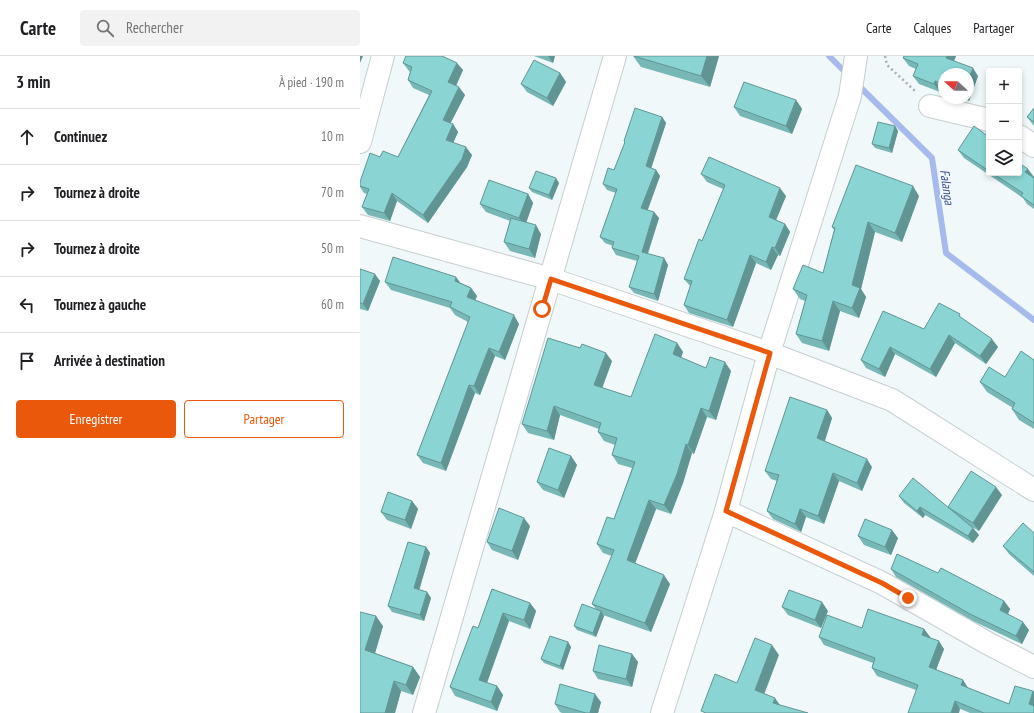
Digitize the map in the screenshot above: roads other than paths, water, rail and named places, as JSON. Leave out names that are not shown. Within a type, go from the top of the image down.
[{"type":"street","points":[[360,142],[383,56]]},
{"type":"street","points":[[424,713],[615,56]]},
{"type":"street","points":[[665,712],[726,511],[770,353],[850,96],[855,59]]},
{"type":"street","points":[[930,106],[986,119]]},
{"type":"street","points":[[1022,138],[1034,146]]},
{"type":"street","points":[[360,226],[551,279],[770,353],[892,400],[1034,490]]},
{"type":"street","points":[[726,511],[882,583],[989,644],[1034,667]]},
{"type":"waterway","name":"Falanga","points":[[829,56],[848,75]]},
{"type":"waterway","name":"Falanga","points":[[857,84],[932,158],[946,253],[1034,320]]}]
